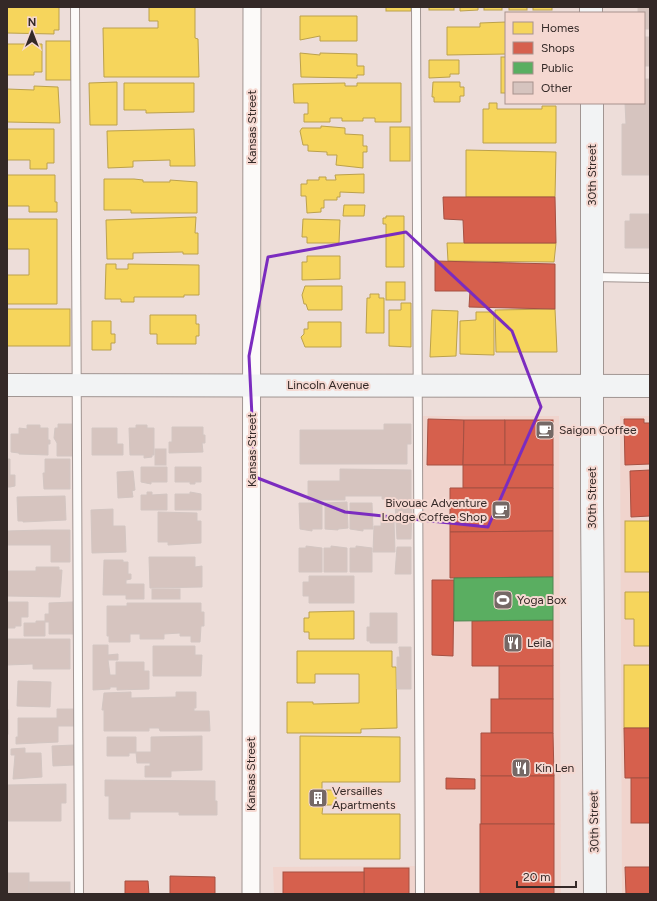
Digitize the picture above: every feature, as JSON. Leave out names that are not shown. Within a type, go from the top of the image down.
[{"type":"main road","name":"30th Street","points":[[592,104],[592,512],[595,894]]},
{"type":"main road","name":"Lincoln Avenue","points":[[7,385],[650,386]]},
{"type":"street","name":"Kansas Street","points":[[251,894],[252,7]]},
{"type":"lane","points":[[75,7],[79,894]]},
{"type":"lane","points":[[416,7],[420,894]]},
{"type":"lane","points":[[592,277],[650,278]]},
{"type":"highlighted area","points":[[406,232],[512,331],[541,407],[488,527],[345,512],[255,477],[249,356],[268,257]]},
{"type":"shaded area","points":[[423,416],[559,416],[561,894],[274,894],[273,867],[424,866]]},
{"type":"shaded area","points":[[620,416],[650,416],[650,894],[622,894]]},
{"type":"building: Homes","points":[[7,7],[59,7],[59,30],[54,30],[54,34],[7,33]]},
{"type":"building: Homes","points":[[149,7],[195,7],[195,38],[198,39],[199,77],[104,77],[103,28],[158,28],[158,21],[149,21]]},
{"type":"building: Homes","points":[[386,7],[411,7],[411,11],[386,11]]},
{"type":"building: Homes","points":[[429,7],[454,7],[454,10],[429,10]]},
{"type":"building: Homes","points":[[460,7],[478,7],[478,10],[460,11]]},
{"type":"building: Homes","points":[[484,7],[502,7],[502,10],[484,10]]},
{"type":"building: Homes","points":[[509,7],[527,7],[527,10],[509,10]]},
{"type":"building: Homes","points":[[533,7],[552,7],[552,10],[533,10]]},
{"type":"building: Homes","points":[[300,16],[357,16],[357,41],[320,41],[320,36],[300,40]]},
{"type":"building: Homes","points":[[505,22],[505,54],[447,55],[447,27],[480,27],[480,23]]},
{"type":"building: Homes","points":[[46,41],[72,41],[72,80],[46,80]]},
{"type":"building: Homes","points":[[7,44],[42,44],[42,72],[34,72],[34,75],[7,75]]},
{"type":"building: Homes","points":[[300,53],[320,55],[320,53],[357,54],[357,66],[364,66],[364,75],[357,75],[357,78],[301,77]]},
{"type":"building: Homes","points":[[501,57],[505,57],[505,93],[501,93]]},
{"type":"building: Homes","points":[[429,60],[459,60],[459,74],[450,74],[450,77],[429,78]]},
{"type":"building: Homes","points":[[117,82],[117,125],[90,125],[89,83]]},
{"type":"building: Homes","points":[[433,82],[460,82],[460,87],[464,87],[464,96],[460,96],[460,102],[434,102],[434,97],[432,97]]},
{"type":"building: Homes","points":[[124,83],[194,83],[194,112],[146,113],[146,110],[124,110]]},
{"type":"building: Homes","points":[[345,83],[345,86],[357,86],[357,83],[401,83],[401,122],[375,122],[375,118],[363,118],[363,121],[342,121],[342,118],[330,118],[330,122],[304,122],[304,114],[308,114],[308,103],[294,103],[293,84]]},
{"type":"building: Homes","points":[[34,86],[58,87],[60,123],[7,122],[7,89],[34,90]]},
{"type":"building: Homes","points":[[489,103],[497,103],[497,109],[542,109],[542,106],[556,106],[556,143],[483,143],[483,109],[489,109]]},
{"type":"building: Homes","points":[[321,126],[345,128],[345,134],[363,135],[363,146],[367,146],[367,152],[363,152],[363,168],[336,165],[337,155],[327,155],[327,152],[308,151],[308,145],[303,145],[300,131],[302,128],[321,128]]},
{"type":"building: Homes","points":[[390,127],[410,127],[410,161],[390,161]]},
{"type":"building: Homes","points":[[7,129],[54,129],[54,163],[47,163],[47,169],[30,169],[30,160],[7,160]]},
{"type":"building: Homes","points":[[194,129],[195,166],[170,166],[170,160],[133,161],[133,167],[108,168],[107,131]]},
{"type":"building: Homes","points":[[466,150],[556,152],[555,197],[466,197]]},
{"type":"building: Homes","points":[[364,174],[364,193],[340,192],[340,197],[337,197],[337,200],[324,200],[324,208],[321,208],[321,212],[307,213],[306,196],[301,196],[301,184],[307,184],[307,180],[319,180],[319,177],[326,177],[326,180],[336,180],[335,175]]},
{"type":"building: Homes","points":[[7,175],[55,175],[55,202],[57,202],[57,212],[29,212],[29,206],[7,206]]},
{"type":"building: Homes","points":[[104,179],[134,179],[143,180],[143,182],[170,182],[170,180],[197,182],[197,213],[131,213],[131,210],[104,210]]},
{"type":"building: Homes","points":[[344,205],[365,205],[364,216],[343,216]]},
{"type":"building: Homes","points":[[386,216],[404,216],[404,267],[386,267],[386,224],[383,224],[383,218],[386,218]]},
{"type":"building: Homes","points":[[196,217],[195,233],[198,233],[198,254],[183,254],[183,252],[133,253],[133,259],[107,259],[106,220]]},
{"type":"building: Homes","points":[[7,219],[57,219],[57,304],[7,304],[7,275],[29,275],[29,249],[7,249]]},
{"type":"building: Homes","points":[[303,219],[340,220],[339,243],[307,243],[307,237],[302,237]]},
{"type":"building: Homes","points":[[447,243],[556,243],[554,262],[448,261]]},
{"type":"building: Homes","points":[[307,256],[340,256],[340,279],[302,280],[302,262],[307,262]]},
{"type":"building: Homes","points":[[106,264],[116,264],[116,269],[128,269],[128,264],[199,265],[199,295],[184,295],[184,297],[134,297],[134,302],[121,302],[121,299],[105,299]]},
{"type":"building: Homes","points":[[386,282],[405,282],[405,300],[386,300]]},
{"type":"building: Homes","points":[[305,286],[342,286],[342,310],[308,310],[306,304],[304,304],[302,295]]},
{"type":"building: Homes","points":[[370,294],[379,294],[379,298],[384,298],[384,333],[366,333],[367,298],[370,298]]},
{"type":"building: Homes","points":[[401,303],[411,303],[411,347],[389,346],[389,310],[401,310]]},
{"type":"building: Homes","points":[[7,309],[70,309],[70,346],[7,346]]},
{"type":"building: Homes","points":[[555,309],[557,352],[496,352],[495,310]]},
{"type":"building: Homes","points":[[432,310],[458,311],[456,356],[430,357]]},
{"type":"building: Homes","points":[[476,312],[494,312],[494,355],[460,354],[460,321],[476,320]]},
{"type":"building: Homes","points":[[150,315],[196,315],[196,324],[199,324],[199,336],[196,336],[196,344],[157,344],[157,334],[150,334]]},
{"type":"building: Homes","points":[[92,321],[111,321],[111,334],[115,334],[115,343],[111,343],[111,350],[92,350]]},
{"type":"building: Homes","points":[[308,322],[341,322],[341,347],[305,347],[301,337],[304,334],[304,329],[308,329]]},
{"type":"building: Homes","points":[[625,521],[650,521],[650,572],[625,572]]},
{"type":"building: Homes","points":[[625,592],[650,592],[650,646],[634,646],[634,619],[625,619]]},
{"type":"building: Homes","points":[[354,611],[354,639],[309,639],[309,632],[304,632],[304,618],[309,618],[309,612]]},
{"type":"building: Homes","points":[[297,651],[392,651],[392,667],[396,667],[397,728],[361,729],[361,733],[287,733],[287,702],[313,702],[313,704],[359,703],[359,674],[315,674],[315,683],[297,683]]},
{"type":"building: Homes","points":[[624,665],[650,665],[650,728],[624,728]]},
{"type":"building: Homes","name":"Versailles Apartments","points":[[300,736],[400,737],[400,782],[322,782],[322,790],[336,790],[336,805],[323,805],[322,814],[400,814],[400,859],[300,859]]},
{"type":"building: Shops","points":[[443,197],[555,197],[556,243],[464,243],[463,220],[444,219]]},
{"type":"building: Shops","points":[[435,261],[555,264],[555,309],[469,307],[470,291],[435,291]]},
{"type":"building: Shops","points":[[428,419],[464,420],[463,465],[427,465]]},
{"type":"building: Shops","points":[[624,419],[644,419],[644,423],[650,423],[650,464],[625,465]]},
{"type":"building: Shops","points":[[464,420],[505,420],[505,465],[463,465]]},
{"type":"building: Shops","points":[[505,420],[553,420],[553,465],[505,465]]},
{"type":"building: Shops","points":[[463,465],[553,465],[553,488],[463,488]]},
{"type":"building: Shops","points":[[650,470],[650,516],[631,517],[630,471]]},
{"type":"building: Shops","name":"Bivouac Adventure Lodge Coffee Shop","points":[[450,488],[553,488],[553,531],[450,532]]},
{"type":"building: Shops","points":[[553,531],[553,577],[450,578],[450,532]]},
{"type":"building: Shops","points":[[432,580],[454,580],[453,656],[432,655]]},
{"type":"building: Shops","name":"Leila","points":[[553,620],[553,666],[472,666],[472,621]]},
{"type":"building: Shops","points":[[499,666],[553,666],[553,699],[499,699]]},
{"type":"building: Shops","points":[[491,699],[553,699],[553,733],[491,733]]},
{"type":"building: Shops","points":[[624,728],[650,728],[650,778],[625,778]]},
{"type":"building: Shops","points":[[481,733],[553,733],[554,776],[481,776]]},
{"type":"building: Shops","points":[[481,776],[554,776],[554,824],[481,824]]},
{"type":"building: Shops","points":[[446,778],[475,779],[475,789],[446,789]]},
{"type":"building: Shops","points":[[631,778],[650,778],[650,823],[631,823]]},
{"type":"building: Shops","points":[[480,824],[554,824],[554,894],[480,894]]},
{"type":"building: Shops","points":[[625,867],[650,867],[650,894],[626,894]]},
{"type":"building: Shops","points":[[364,868],[409,868],[409,894],[364,894]]},
{"type":"building: Shops","points":[[283,872],[364,872],[364,894],[283,894]]},
{"type":"building: Shops","points":[[170,876],[215,877],[215,894],[170,894]]},
{"type":"building: Shops","points":[[125,881],[148,881],[149,894],[125,894]]},
{"type":"building: Public","name":"Yoga Box","points":[[553,577],[553,620],[454,621],[454,578]]},
{"type":"building: Other","points":[[638,7],[650,7],[650,29],[645,29],[645,12],[638,12]]},
{"type":"building: Other","points":[[645,37],[650,37],[650,66],[645,66]]},
{"type":"building: Other","points":[[645,79],[650,79],[650,175],[622,175],[622,124],[626,124],[625,104],[645,104]]},
{"type":"building: Other","points":[[630,214],[650,214],[650,248],[625,248],[625,221],[630,221]]},
{"type":"building: Other","points":[[58,424],[74,424],[73,456],[57,456],[57,443],[54,438],[55,428],[58,428]]},
{"type":"building: Other","points":[[384,424],[411,424],[411,444],[407,444],[407,464],[300,464],[300,430],[384,430]]},
{"type":"building: Other","points":[[27,425],[40,425],[40,428],[48,428],[48,440],[50,440],[50,444],[48,444],[48,455],[19,454],[11,452],[11,434],[19,434],[19,428],[27,429]]},
{"type":"building: Other","points":[[136,425],[147,425],[147,428],[154,428],[154,455],[152,455],[152,457],[144,458],[144,455],[130,455],[129,428],[136,428]]},
{"type":"building: Other","points":[[172,427],[203,427],[205,443],[202,443],[203,452],[169,453],[169,442],[172,442]]},
{"type":"building: Other","points":[[92,428],[117,428],[117,444],[123,444],[123,455],[92,455]]},
{"type":"building: Other","points":[[155,449],[166,449],[166,465],[155,465]]},
{"type":"building: Other","points":[[7,459],[10,459],[10,475],[15,475],[15,486],[10,487],[7,487]]},
{"type":"building: Other","points":[[45,459],[70,459],[70,489],[44,489],[43,473],[45,473]]},
{"type":"building: Other","points":[[141,467],[167,467],[167,482],[151,482],[151,484],[141,482]]},
{"type":"building: Other","points":[[175,467],[201,467],[201,482],[190,484],[190,482],[175,482]]},
{"type":"building: Other","points":[[340,469],[411,470],[411,500],[382,499],[382,496],[345,496],[345,500],[308,500],[308,481],[340,481]]},
{"type":"building: Other","points":[[133,471],[135,490],[132,491],[133,497],[118,498],[117,472]]},
{"type":"building: Other","points":[[147,492],[152,492],[152,495],[167,494],[167,510],[141,510],[141,495],[147,495]]},
{"type":"building: Other","points":[[190,492],[201,494],[201,510],[175,510],[175,494],[190,494]]},
{"type":"building: Other","points":[[65,496],[66,520],[18,521],[17,497]]},
{"type":"building: Other","points":[[347,502],[348,528],[338,530],[325,529],[325,503]]},
{"type":"building: Other","points":[[299,503],[322,503],[322,529],[312,529],[312,531],[300,529]]},
{"type":"building: Other","points":[[350,503],[372,503],[373,529],[363,529],[363,531],[350,529]]},
{"type":"building: Other","points":[[395,503],[412,503],[411,539],[397,539]]},
{"type":"building: Other","points":[[113,509],[113,526],[125,526],[126,552],[92,553],[91,510]]},
{"type":"building: Other","points":[[158,512],[197,513],[197,521],[201,521],[201,543],[168,545],[168,542],[158,542]]},
{"type":"building: Other","points":[[381,521],[394,521],[395,552],[373,552],[374,526],[381,526]]},
{"type":"building: Other","points":[[70,530],[70,562],[51,562],[51,545],[7,545],[7,531]]},
{"type":"building: Other","points":[[306,546],[322,548],[322,572],[299,572],[299,548],[306,548]]},
{"type":"building: Other","points":[[331,546],[347,548],[347,572],[324,572],[324,548],[331,548]]},
{"type":"building: Other","points":[[356,546],[372,548],[372,572],[350,572],[350,548],[356,548]]},
{"type":"building: Other","points":[[397,547],[411,547],[411,574],[395,574]]},
{"type":"building: Other","points":[[149,557],[195,557],[195,567],[202,566],[202,587],[150,588]]},
{"type":"building: Other","points":[[104,560],[123,560],[123,562],[128,562],[128,574],[131,574],[131,579],[126,580],[126,584],[144,584],[144,599],[126,599],[126,595],[103,595]]},
{"type":"building: Other","points":[[36,567],[59,567],[59,570],[62,570],[60,597],[7,596],[7,571],[36,571]]},
{"type":"building: Other","points":[[309,576],[354,576],[354,603],[309,603],[309,596],[303,596],[303,582],[309,582]]},
{"type":"building: Other","points":[[152,589],[180,589],[180,599],[152,599]]},
{"type":"building: Other","points":[[7,602],[28,602],[28,617],[21,617],[21,626],[7,628]]},
{"type":"building: Other","points":[[73,602],[74,634],[49,634],[49,622],[45,622],[45,614],[49,614],[49,603]]},
{"type":"building: Other","points":[[127,603],[201,603],[201,612],[204,612],[204,626],[201,626],[200,642],[191,642],[191,636],[180,636],[180,633],[164,634],[164,639],[140,639],[140,634],[130,634],[130,642],[109,642],[109,636],[107,636],[107,606],[127,606]]},
{"type":"building: Other","points":[[370,613],[397,613],[397,643],[370,643],[370,641],[367,641],[367,627],[370,627]]},
{"type":"building: Other","points":[[36,621],[45,621],[45,636],[24,636],[24,623],[36,623]]},
{"type":"building: Other","points":[[7,639],[70,639],[70,669],[33,669],[33,664],[7,665]]},
{"type":"building: Other","points":[[93,645],[108,645],[108,655],[118,654],[118,660],[108,660],[110,675],[116,675],[116,662],[144,662],[144,671],[149,671],[149,689],[117,690],[117,687],[110,687],[110,689],[93,690]]},
{"type":"building: Other","points":[[153,646],[195,646],[195,655],[202,655],[201,676],[153,676]]},
{"type":"building: Other","points":[[399,647],[411,647],[411,689],[397,689],[397,657],[400,657]]},
{"type":"building: Other","points":[[18,681],[51,682],[50,707],[17,706]]},
{"type":"building: Other","points":[[131,692],[131,698],[176,697],[176,692],[196,692],[196,708],[194,708],[194,711],[209,711],[210,731],[160,731],[159,728],[149,728],[149,731],[104,731],[104,710],[102,710],[104,693]]},
{"type":"building: Other","points":[[57,709],[74,709],[74,726],[58,726],[58,742],[16,744],[16,737],[18,737],[18,718],[57,718]]},
{"type":"building: Other","points":[[8,710],[8,734],[7,734]]},
{"type":"building: Other","points":[[202,736],[202,770],[171,771],[171,777],[145,777],[145,766],[150,766],[150,763],[137,763],[136,752],[151,752],[151,737]]},
{"type":"building: Other","points":[[107,737],[136,737],[136,753],[129,753],[129,756],[107,756]]},
{"type":"building: Other","points":[[74,745],[74,765],[53,766],[52,746]]},
{"type":"building: Other","points":[[25,748],[25,753],[41,753],[42,777],[13,779],[15,755],[11,755],[11,749]]},
{"type":"building: Other","points":[[105,780],[215,781],[217,815],[179,815],[179,812],[130,812],[130,819],[109,819],[109,796],[105,796]]},
{"type":"building: Other","points":[[66,784],[66,803],[61,803],[61,821],[7,821],[7,785]]},
{"type":"building: Other","points":[[7,873],[29,873],[29,894],[7,894]]},
{"type":"building: Other","points":[[29,882],[70,882],[70,894],[29,894]]},
{"type":"place","name":"Saigon Coffee","points":[[545,430]]},
{"type":"place","name":"Bivouac Adventure Lodge Coffee Shop","points":[[501,510]]},
{"type":"place","name":"Yoga Box","points":[[503,600]]},
{"type":"place","name":"Leila","points":[[513,643]]},
{"type":"place","name":"Kin Len","points":[[521,768]]},
{"type":"place","name":"Versailles Apartments","points":[[318,798]]}]
